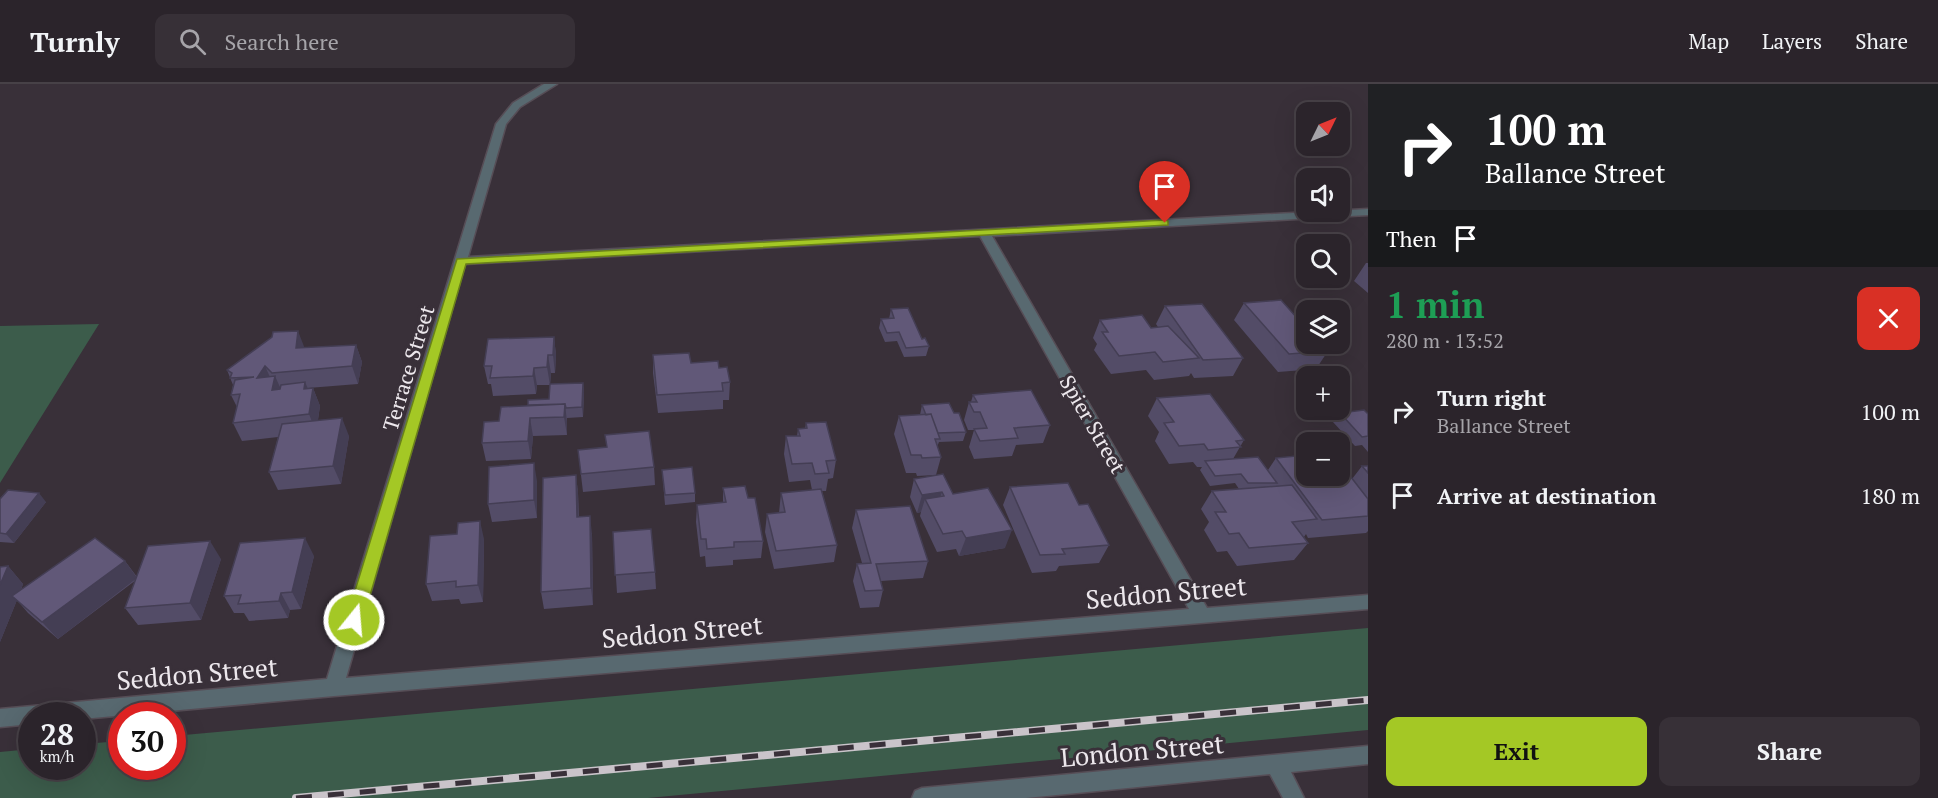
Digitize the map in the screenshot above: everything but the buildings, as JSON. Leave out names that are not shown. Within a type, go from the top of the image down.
[{"type":"street","name":"Terrace Street","points":[[334,687],[501,124],[508,111],[520,101],[552,84]]},
{"type":"street","points":[[461,261],[1368,212]]},
{"type":"street","name":"Spier Street","points":[[984,233],[1202,616]]},
{"type":"street","name":"Seddon Street","points":[[0,718],[334,687],[1368,602]]},
{"type":"street","name":"London Street","points":[[922,798],[1368,755]]},
{"type":"street","points":[[1275,764],[1294,798]]},
{"type":"green space","points":[[99,324],[0,483],[0,326]]},
{"type":"green space","points":[[1368,628],[1368,730],[648,798],[0,798],[0,752],[18,750],[18,780],[96,780],[96,743],[108,742],[108,780],[186,780],[186,735]]},
{"type":"railway","points":[[296,798],[1368,700]]},
{"type":"route","points":[[354,620],[461,261],[1165,223]]}]
